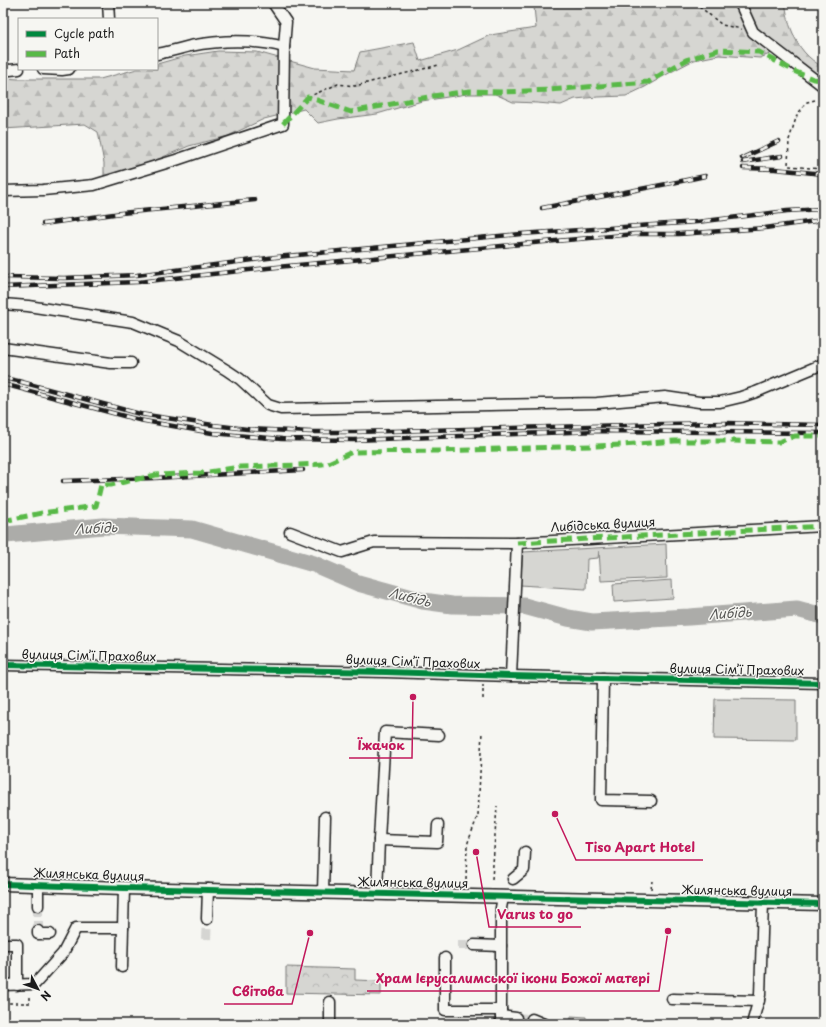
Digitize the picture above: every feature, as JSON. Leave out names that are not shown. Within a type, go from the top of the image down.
[{"type":"main road","name":"Жилянська вулиця","points":[[3,884],[823,904]]},
{"type":"street","points":[[108,3],[109,18]]},
{"type":"street","points":[[3,191],[43,190],[94,185],[176,160],[282,124],[286,22],[273,3]]},
{"type":"street","points":[[740,3],[753,32],[823,86]]},
{"type":"street","points":[[158,54],[188,46],[223,41],[262,42],[284,47]]},
{"type":"street","points":[[3,69],[18,69]]},
{"type":"street","points":[[3,304],[28,306],[133,322],[179,342],[204,356],[240,379],[268,406],[280,409],[597,403],[665,397],[699,402],[720,402],[756,392],[823,364]]},
{"type":"street","points":[[3,348],[111,363],[130,363]]},
{"type":"street","name":"Либідська вулиця","points":[[290,532],[342,552],[374,542],[517,544],[823,526]]},
{"type":"street","points":[[511,676],[517,544]]},
{"type":"street","name":"вулиця Сімʼї Прахових","points":[[3,665],[386,672],[483,676],[823,683]]},
{"type":"street","points":[[603,678],[600,800],[651,801]]},
{"type":"street","points":[[377,894],[385,732],[439,735]]},
{"type":"street","points":[[323,892],[325,817]]},
{"type":"street","points":[[379,840],[437,842],[438,825]]},
{"type":"street","points":[[513,879],[524,870],[525,852]]},
{"type":"street","points":[[38,885],[38,906]]},
{"type":"street","points":[[122,967],[124,888]]},
{"type":"street","points":[[207,919],[208,889]]},
{"type":"street","points":[[501,1017],[501,908],[503,897]]},
{"type":"street","points":[[752,1024],[760,995],[763,903]]},
{"type":"street","points":[[3,985],[35,984],[63,953],[76,928],[123,928]]},
{"type":"street","points":[[38,931],[38,934],[50,934]]},
{"type":"street","points":[[3,944],[17,944],[17,985]]},
{"type":"street","points":[[474,945],[501,946]]},
{"type":"street","points":[[444,958],[445,1010],[516,1018]]},
{"type":"street","points":[[672,999],[759,1001]]},
{"type":"street","points":[[330,1002],[330,1024]]},
{"type":"street","points":[[532,1019],[544,1024]]},
{"type":"path","points":[[634,3],[678,7],[699,6],[722,25],[753,32]]},
{"type":"path","points":[[308,96],[338,84],[355,86],[439,65]]},
{"type":"path","points":[[815,100],[807,102],[797,115],[789,140],[788,166],[823,169]]},
{"type":"path","points":[[483,676],[483,699]]},
{"type":"path","points":[[466,878],[468,845],[478,816],[482,731]]},
{"type":"path","points":[[492,879],[497,806]]},
{"type":"path","points":[[3,1003],[30,1003],[30,988]]},
{"type":"green space","points":[[740,3],[746,16],[777,51],[760,58],[719,55],[694,60],[626,96],[575,99],[561,105],[513,102],[495,94],[467,94],[422,101],[377,114],[318,123],[304,109],[264,119],[228,136],[189,146],[144,165],[104,176],[104,163],[98,132],[85,124],[3,129],[3,78],[100,79],[133,70],[158,70],[158,64],[185,56],[218,51],[257,52],[315,68],[354,70],[360,52],[414,42],[420,61],[458,50],[490,35],[536,28],[534,6],[550,4]]},
{"type":"green space","points":[[743,3],[785,3],[794,37],[808,56],[823,67],[823,81],[756,30]]},
{"type":"green space","points":[[666,544],[667,578],[601,581],[599,551],[598,558],[587,559],[586,589],[520,585],[523,552]]},
{"type":"green space","points":[[672,580],[673,598],[614,602],[613,584]]},
{"type":"green space","points":[[715,699],[796,700],[796,740],[714,739]]},
{"type":"green space","points":[[286,967],[355,969],[355,980],[381,981],[381,995],[286,993]]},
{"type":"green space","points":[[571,1016],[586,1017],[586,1024],[571,1024]]},
{"type":"waterway","name":"Либідь","points":[[3,536],[103,526],[192,529],[314,564],[358,583],[423,601],[452,605],[524,606],[568,618],[592,622],[797,609],[823,616]]},
{"type":"tunnel","points":[[38,906],[38,931]]},
{"type":"tunnel","points":[[206,939],[207,919]]},
{"type":"tunnel","points":[[458,945],[474,945]]},
{"type":"tunnel","points":[[516,1018],[532,1019]]},
{"type":"railway","points":[[742,158],[779,141]]},
{"type":"railway","points":[[743,162],[782,156]]},
{"type":"railway","points":[[743,168],[775,169],[823,174]]},
{"type":"railway","points":[[542,208],[705,176]]},
{"type":"railway","points":[[43,224],[121,213],[255,200]]},
{"type":"railway","points":[[3,277],[64,278],[137,275],[276,257],[521,234],[697,222],[787,211],[823,209]]},
{"type":"railway","points":[[3,287],[138,282],[277,267],[533,243],[635,234],[679,234],[765,228],[823,220]]},
{"type":"railway","points":[[3,378],[140,414],[247,429],[311,432],[354,432],[726,423],[823,425]]},
{"type":"railway","points":[[3,384],[139,420],[212,433],[282,439],[354,440],[599,431],[823,433]]},
{"type":"railway","points":[[63,481],[155,478],[303,470]]},
{"type":"marked path","points":[[283,124],[308,97],[351,112],[433,96],[470,91],[502,92],[550,90],[648,82],[686,60],[718,50],[759,52],[796,72],[813,79],[823,80]]},
{"type":"marked path","points":[[3,521],[42,513],[96,506],[101,485],[111,485],[156,475],[202,473],[240,467],[326,464],[352,452],[438,451],[623,445],[675,441],[779,442],[795,436],[823,436]]},
{"type":"marked path","points":[[517,543],[823,526]]},
{"type":"cycle path","points":[[3,665],[386,672],[823,683]]},
{"type":"cycle path","points":[[3,884],[823,904]]},
{"type":"place","name":"Їжачок","points":[[413,697]]},
{"type":"place","name":"Tiso Apart Hotel","points":[[555,814]]},
{"type":"place","name":"Varus to go","points":[[476,852]]},
{"type":"place","name":"Храм Ієрусалимської ікони Божої матері","points":[[668,931]]},
{"type":"place","name":"Світова","points":[[310,933]]}]
